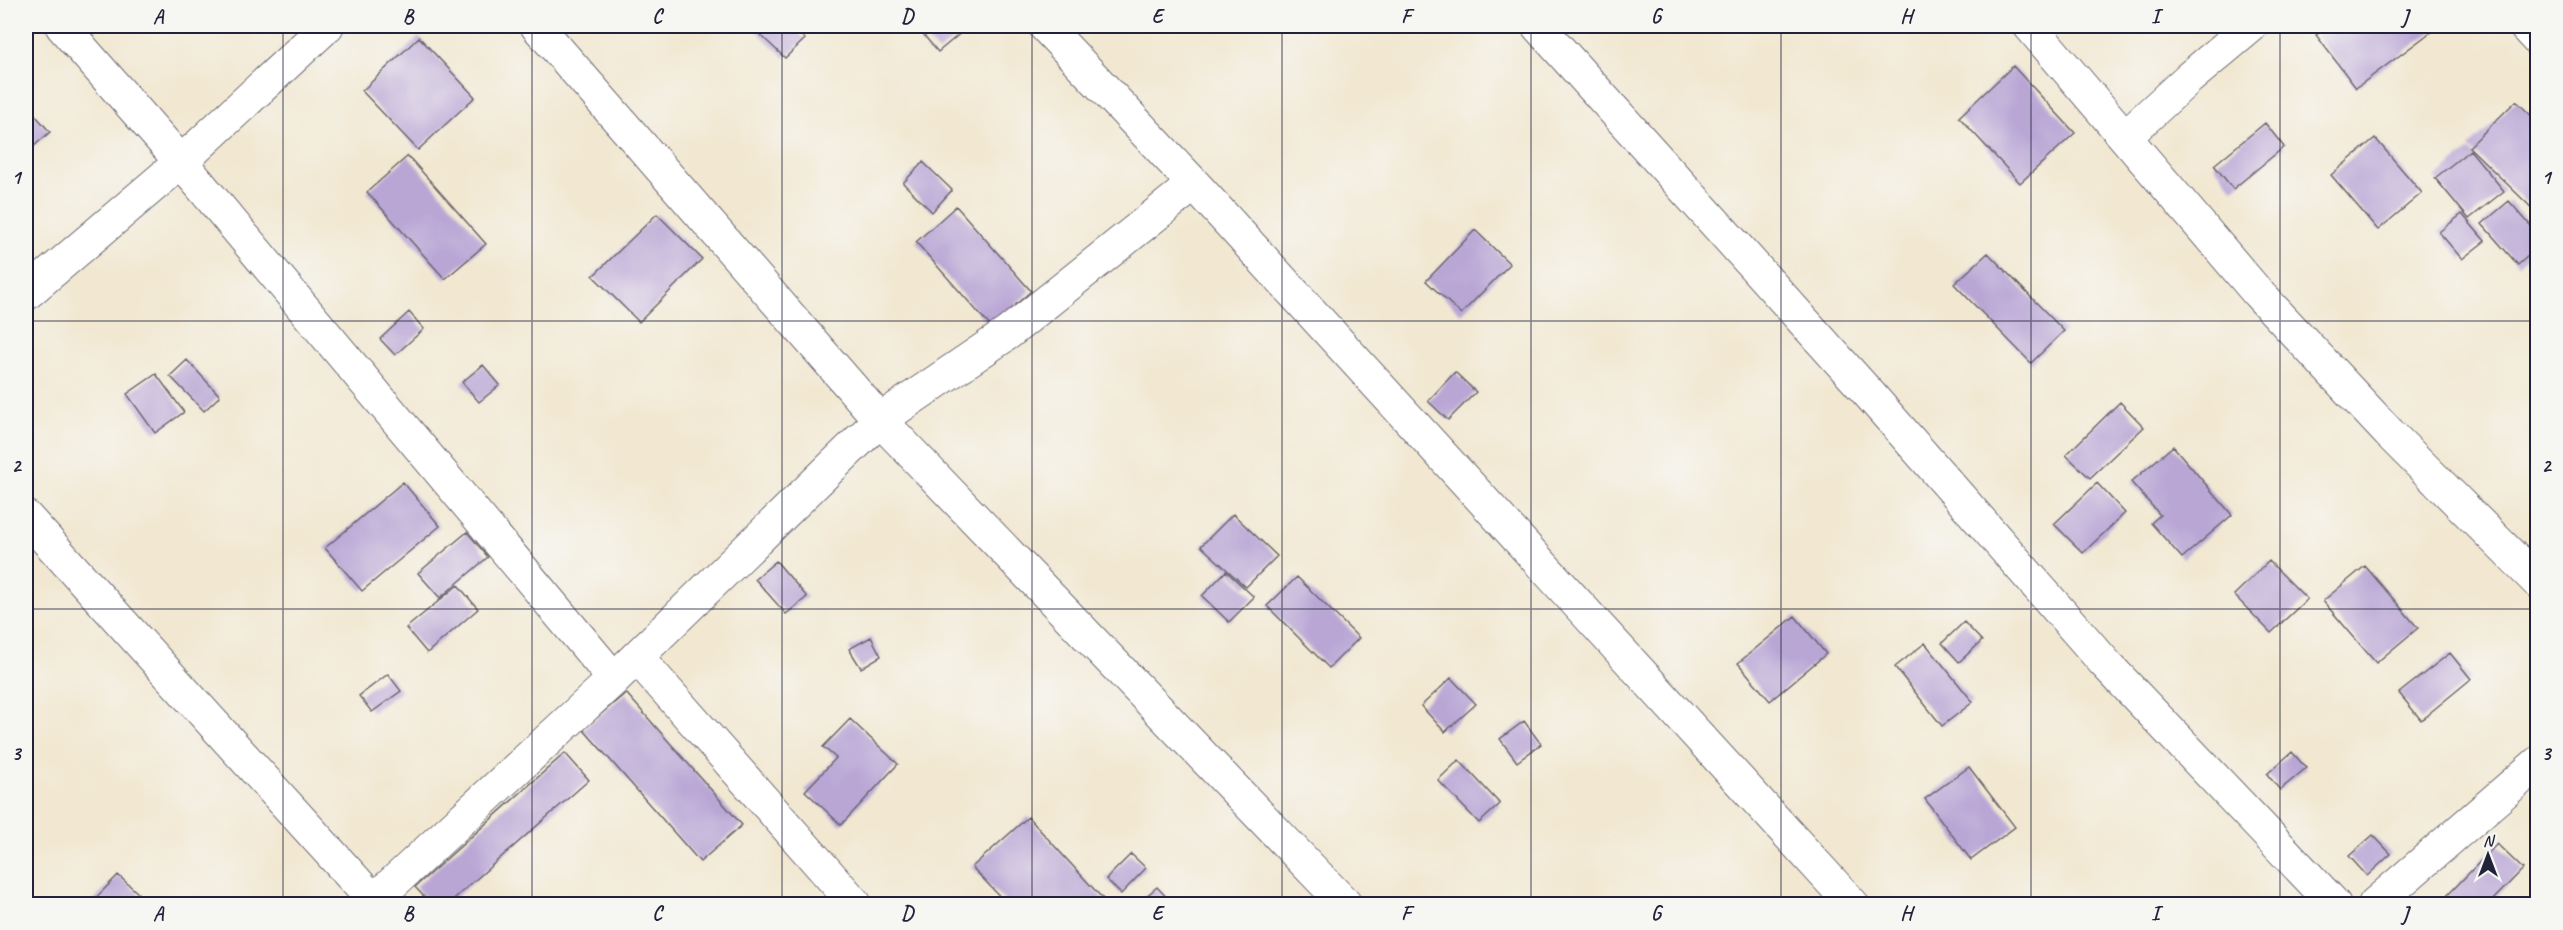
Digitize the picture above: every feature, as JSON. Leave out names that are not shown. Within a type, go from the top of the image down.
[{"type":"street","points":[[62,26],[625,668],[855,904]]},
{"type":"street","points":[[26,294],[181,162],[327,26]]},
{"type":"street","points":[[537,26],[880,420],[1345,904]]},
{"type":"street","points":[[1045,26],[1194,184],[1852,904]]},
{"type":"street","points":[[1538,26],[1862,386],[2105,663],[2334,904]]},
{"type":"street","points":[[2030,26],[2258,293],[2389,433],[2538,582]]},
{"type":"street","points":[[2126,136],[2251,26]]},
{"type":"street","points":[[2525,26],[2538,40]]},
{"type":"street","points":[[26,517],[372,903],[625,668],[880,420],[1008,333],[1194,184]]},
{"type":"street","points":[[2375,904],[2538,763]]},
{"type":"building","points":[[751,26],[791,26],[805,39],[785,58]]},
{"type":"building","points":[[916,26],[969,26],[938,52]]},
{"type":"building","points":[[2329,26],[2439,26],[2356,88],[2316,35]]},
{"type":"building","points":[[419,37],[475,97],[418,150],[362,91]]},
{"type":"building","points":[[2013,66],[2075,133],[2020,183],[1959,117]]},
{"type":"building","points":[[2516,101],[2538,122],[2538,214],[2469,147]]},
{"type":"building","points":[[29,108],[50,132],[26,153],[26,111]]},
{"type":"building","points":[[2265,123],[2284,147],[2233,189],[2214,165]]},
{"type":"building","points":[[2375,138],[2422,193],[2378,230],[2331,175]]},
{"type":"building","points":[[2470,150],[2504,191],[2469,219],[2435,178]]},
{"type":"building","points":[[408,156],[486,244],[445,279],[367,192]]},
{"type":"building","points":[[923,162],[952,190],[932,212],[903,183]]},
{"type":"building","points":[[2509,201],[2538,234],[2538,247],[2518,265],[2482,224]]},
{"type":"building","points":[[956,206],[1031,291],[991,327],[916,242]]},
{"type":"building","points":[[657,214],[702,259],[639,322],[593,276]]},
{"type":"building","points":[[2462,214],[2485,241],[2462,259],[2439,232]]},
{"type":"building","points":[[1475,230],[1510,264],[1461,314],[1426,281]]},
{"type":"building","points":[[1988,253],[2064,331],[2031,363],[1954,284]]},
{"type":"building","points":[[409,312],[424,329],[395,355],[380,339]]},
{"type":"building","points":[[187,360],[220,396],[204,411],[170,376]]},
{"type":"building","points":[[483,365],[500,385],[479,402],[462,382]]},
{"type":"building","points":[[1455,372],[1476,392],[1448,420],[1428,401]]},
{"type":"building","points":[[156,374],[184,412],[155,433],[127,394]]},
{"type":"building","points":[[2120,402],[2144,427],[2090,478],[2066,455]]},
{"type":"building","points":[[2173,446],[2232,515],[2182,558],[2151,523],[2160,515],[2131,482]]},
{"type":"building","points":[[403,482],[440,526],[362,591],[325,548]]},
{"type":"building","points":[[2097,483],[2125,513],[2083,553],[2054,524]]},
{"type":"building","points":[[1233,514],[1277,556],[1246,587],[1201,546]]},
{"type":"building","points":[[467,532],[488,557],[440,598],[418,573]]},
{"type":"building","points":[[776,561],[807,597],[786,614],[755,579]]},
{"type":"building","points":[[2269,561],[2307,599],[2271,633],[2234,595]]},
{"type":"building","points":[[2365,566],[2418,628],[2376,663],[2323,601]]},
{"type":"building","points":[[1226,571],[1254,597],[1229,622],[1202,596]]},
{"type":"building","points":[[1297,577],[1359,638],[1329,668],[1267,606]]},
{"type":"building","points":[[458,585],[478,609],[427,653],[406,628]]},
{"type":"building","points":[[1795,616],[1826,654],[1770,701],[1738,663]]},
{"type":"building","points":[[1964,622],[1982,641],[1959,662],[1942,643]]},
{"type":"building","points":[[871,637],[881,656],[861,668],[849,649]]},
{"type":"building","points":[[1925,643],[1973,702],[1942,726],[1895,667]]},
{"type":"building","points":[[2450,653],[2471,679],[2421,720],[2399,693]]},
{"type":"building","points":[[388,674],[401,691],[372,712],[359,696]]},
{"type":"building","points":[[1451,678],[1476,704],[1445,732],[1421,706]]},
{"type":"building","points":[[626,693],[742,825],[700,862],[583,729]]},
{"type":"building","points":[[850,719],[898,764],[841,825],[805,791],[836,758],[823,747]]},
{"type":"building","points":[[1524,721],[1541,744],[1517,762],[1500,739]]},
{"type":"building","points":[[2292,752],[2306,768],[2280,790],[2267,774]]},
{"type":"building","points":[[565,753],[589,780],[448,904],[431,904],[415,887]]},
{"type":"building","points":[[1459,760],[1500,804],[1479,823],[1438,780]]},
{"type":"building","points":[[1969,767],[2015,827],[1971,860],[1925,799]]},
{"type":"building","points":[[1028,817],[1103,899],[1097,904],[1007,904],[972,867]]},
{"type":"building","points":[[2373,835],[2391,854],[2367,876],[2349,856]]},
{"type":"building","points":[[2497,844],[2523,869],[2489,904],[2450,904],[2444,899]]},
{"type":"building","points":[[1131,854],[1146,868],[1121,894],[1106,879]]},
{"type":"building","points":[[118,875],[150,904],[90,904]]},
{"type":"building","points":[[1157,887],[1173,904],[1137,904]]}]
